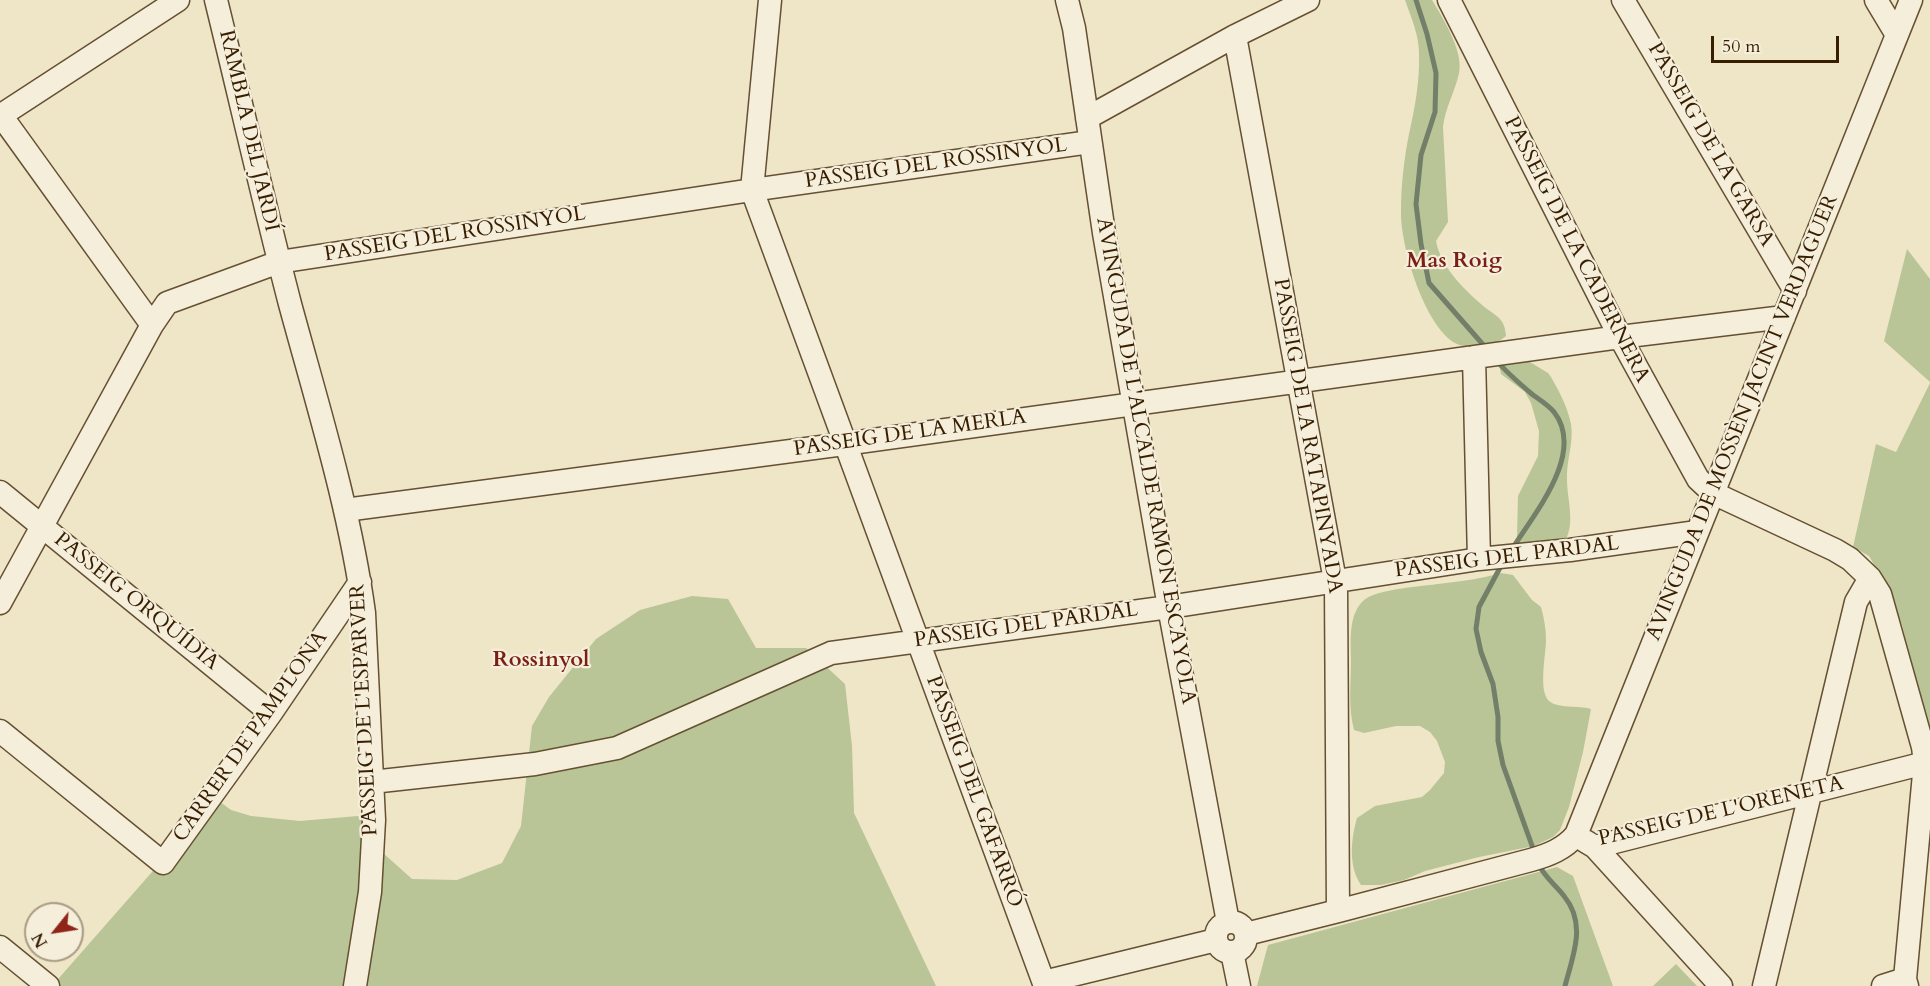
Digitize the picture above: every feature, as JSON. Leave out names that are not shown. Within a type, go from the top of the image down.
[{"type":"street","points":[[152,326],[0,115],[178,0]]},
{"type":"street","name":"RAMBLA DEL JARDÍ","points":[[216,0],[279,262]]},
{"type":"street","points":[[752,190],[770,0]]},
{"type":"street","name":"AVINGUDA DE L'ALCALDE RAMON ESCAYOLA","points":[[1067,0],[1074,28],[1104,233],[1169,607],[1239,986]]},
{"type":"street","points":[[1087,118],[1235,36],[1308,0]]},
{"type":"street","name":"PASSEIG DE LA CADERNERA","points":[[1449,0],[1620,337],[1698,479],[1713,493]]},
{"type":"street","name":"PASSEIG DE LA GARSA","points":[[1623,0],[1795,291]]},
{"type":"street","points":[[1876,0],[1897,35]]},
{"type":"street","name":"AVINGUDA DE MOSSÈN JACINT VERDAGUER","points":[[1585,841],[1697,532],[1911,0]]},
{"type":"street","name":"PASSEIG DE LA RATAPINYADA","points":[[1235,36],[1335,581],[1338,911]]},
{"type":"street","name":"PASSEIG DEL ROSSINYOL","points":[[0,603],[152,326],[167,303],[279,262],[752,190],[1090,142]]},
{"type":"street","name":"PASSEIG DEL GAFARRÓ","points":[[752,190],[1044,984]]},
{"type":"street","name":"PASSEIG DE L'ESPARVER","points":[[279,262],[345,510],[364,613],[374,820],[370,892],[354,986]]},
{"type":"street","name":"PASSEIG DE LA MERLA","points":[[345,510],[1620,337],[1784,317]]},
{"type":"street","points":[[1474,357],[1479,559]]},
{"type":"street","name":"PASSEIG ORQUÍDIA","points":[[0,492],[271,713]]},
{"type":"street","points":[[1713,493],[1850,559],[1870,578],[1880,594],[1923,747],[1925,763],[1906,982],[1883,986]]},
{"type":"street","name":"PASSEIG DEL PARDAL","points":[[372,782],[535,764],[617,748],[831,653],[1169,607],[1479,559],[1570,550],[1697,532]]},
{"type":"street","points":[[1764,986],[1856,602],[1870,578]]},
{"type":"street","name":"CARRER DE PAMPLONA","points":[[0,731],[163,862],[271,713],[360,582]]},
{"type":"street","name":"PASSEIG DE L'ORENETA","points":[[1044,984],[1338,911],[1538,858],[1568,844],[1810,792],[1925,763]]},
{"type":"street","points":[[1585,841],[1721,986]]},
{"type":"street","points":[[0,947],[48,986]]},
{"type":"green space","points":[[1405,0],[1432,0],[1456,45],[1460,65],[1459,73],[1443,127],[1448,222],[1436,241],[1442,259],[1453,276],[1504,325],[1506,336],[1492,344],[1461,346],[1444,334],[1433,320],[1424,302],[1409,263],[1401,211],[1403,172],[1417,94],[1419,46]]},
{"type":"green space","points":[[1907,249],[1930,279],[1930,382],[1884,341]]},
{"type":"green space","points":[[1525,359],[1551,377],[1570,418],[1572,438],[1567,480],[1570,525],[1566,539],[1522,546],[1517,537],[1518,496],[1538,456],[1539,431],[1531,403],[1525,392],[1501,374],[1499,364]]},
{"type":"green space","points":[[1930,383],[1930,745],[1902,625],[1885,583],[1869,556],[1853,547],[1876,444],[1896,452]]},
{"type":"green space","points":[[1501,573],[1513,575],[1532,600],[1541,607],[1546,636],[1543,681],[1549,701],[1558,705],[1591,709],[1569,807],[1560,830],[1553,837],[1534,846],[1425,871],[1404,880],[1381,885],[1361,885],[1352,861],[1353,835],[1357,818],[1375,806],[1422,797],[1444,773],[1445,762],[1437,741],[1430,732],[1420,726],[1396,726],[1364,733],[1354,730],[1350,695],[1351,638],[1354,615],[1362,602],[1378,594],[1402,588],[1467,580]]},
{"type":"green space","points":[[692,596],[728,599],[756,648],[806,648],[845,684],[852,746],[854,813],[936,986],[52,986],[73,962],[84,962],[84,950],[216,799],[231,810],[251,816],[300,821],[358,816],[374,820],[373,844],[412,879],[457,880],[502,863],[521,826],[532,726],[549,697],[596,639],[640,610]]},
{"type":"green space","points":[[1557,867],[1573,876],[1613,986],[1257,986],[1268,945]]},
{"type":"green space","points":[[1676,964],[1697,986],[1653,986]]},
{"type":"waterway","points":[[1416,0],[1436,73],[1435,112],[1421,155],[1416,204],[1421,244],[1429,283],[1486,348]]},
{"type":"waterway","points":[[1496,360],[1518,383],[1554,412],[1562,428],[1564,446],[1561,464],[1553,483],[1512,549]]},
{"type":"waterway","points":[[1502,564],[1479,607],[1476,629],[1481,652],[1493,684],[1498,717],[1498,741],[1503,765],[1535,854]]},
{"type":"waterway","points":[[1538,863],[1564,896],[1575,918],[1576,940],[1565,986]]},
{"type":"district","name":"Mas Roig","points":[[1454,262]]},
{"type":"district","name":"Rossinyol","points":[[541,661]]}]
